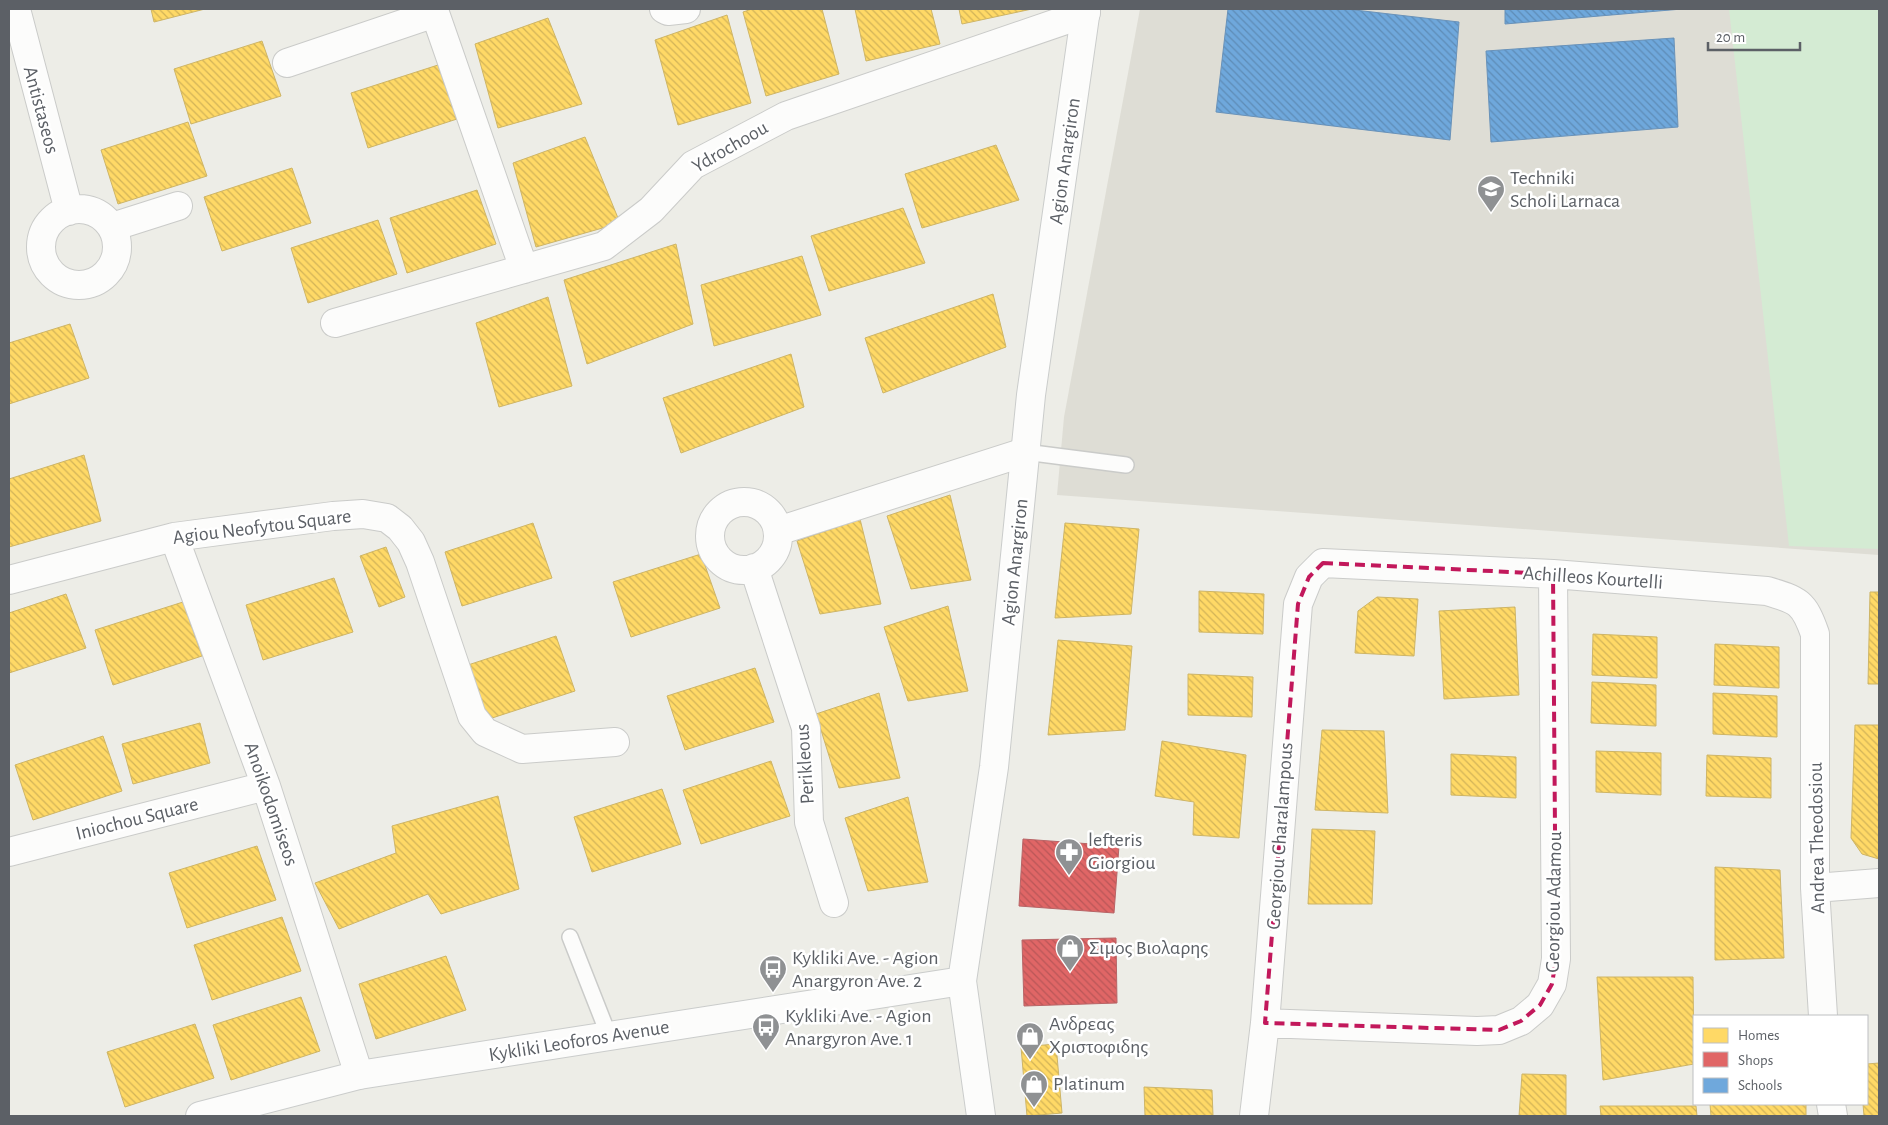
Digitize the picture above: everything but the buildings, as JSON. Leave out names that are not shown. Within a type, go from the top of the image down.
[{"type":"street","name":"Antistaseos","points":[[16,9],[69,211]]},
{"type":"street","points":[[664,9],[668,11],[686,9]]},
{"type":"street","name":"Ydrochoou","points":[[335,323],[604,246],[651,210],[693,165],[786,116],[1086,11]]},
{"type":"street","name":"Agion Anargiron","points":[[981,1116],[962,981],[994,766],[1031,395],[1086,11]]},
{"type":"street","points":[[287,63],[435,13],[524,269]]},
{"type":"street","points":[[112,227],[178,206]]},
{"type":"street","points":[[81,209],[93,212],[104,218],[112,227],[117,240],[117,253],[113,266],[104,276],[92,283],[79,285],[66,282],[54,276],[46,265],[42,252],[42,239],[56,217],[69,211],[81,209]]},
{"type":"street","points":[[778,531],[1026,452]]},
{"type":"street","points":[[746,502],[758,504],[767,510],[774,520],[778,531],[778,543],[773,554],[766,562],[754,568],[734,568],[725,563],[717,556],[712,547],[710,536],[716,517],[724,509],[734,503],[746,502]]},
{"type":"street","name":"Agiou Neofytou Square","points":[[9,580],[174,537],[333,516],[363,514],[387,518],[400,528],[411,542],[420,562],[472,716],[485,732],[522,749],[615,742]]},
{"type":"street","name":"Anoikodomiseos","points":[[174,537],[266,786],[359,1075]]},
{"type":"street","name":"Achilleos Kourtelli","points":[[1324,563],[1553,574],[1767,591],[1793,599],[1808,613],[1815,634],[1816,660]]},
{"type":"street","name":"Georgiou Charalampous","points":[[1254,1116],[1265,1023],[1298,604],[1309,576],[1324,563]]},
{"type":"street","name":"Perikleous","points":[[754,568],[806,728],[809,822],[834,903]]},
{"type":"street","name":"Georgiou Adamou","points":[[1265,1023],[1478,1031],[1499,1030],[1521,1021],[1540,1005],[1552,984],[1556,959],[1553,574]]},
{"type":"street","name":"Andrea Theodosiou","points":[[1816,660],[1815,888],[1823,1015]]},
{"type":"street","name":"Iniochou Square","points":[[9,852],[266,786]]},
{"type":"street","points":[[1815,888],[1879,883]]},
{"type":"street","name":"Kykliki Leoforos Avenue","points":[[200,1116],[359,1075],[962,981]]},
{"type":"lane","points":[[1026,452],[1126,466]]},
{"type":"lane","points":[[570,937],[609,1036]]},
{"type":"highlighted area","points":[[1323,563],[1553,574],[1556,959],[1552,984],[1540,1005],[1521,1021],[1499,1030],[1265,1023],[1298,604],[1309,577]]},
{"type":"shaded area","name":"Techniki Scholi Larnaca","points":[[1140,9],[1879,9],[1879,555],[1057,495],[1064,417]]},
{"type":"green space","points":[[1729,9],[1879,9],[1879,549],[1789,546]]},
{"type":"place","name":"Techniki Scholi Larnaca","points":[[1491,213]]},
{"type":"place","name":"lefteris Giorgiou","points":[[1069,876]]},
{"type":"place","name":"Σιμος Βιολαρης","points":[[1070,972]]},
{"type":"place","name":"Kykliki Ave. - Agion Anargyron Ave. 2","points":[[773,993]]},
{"type":"place","name":"Kykliki Ave. - Agion Anargyron Ave. 1","points":[[766,1051]]},
{"type":"place","name":"Ανδρεας Χριστοφιδης","points":[[1030,1060]]},
{"type":"place","name":"Platinum","points":[[1034,1108]]}]
